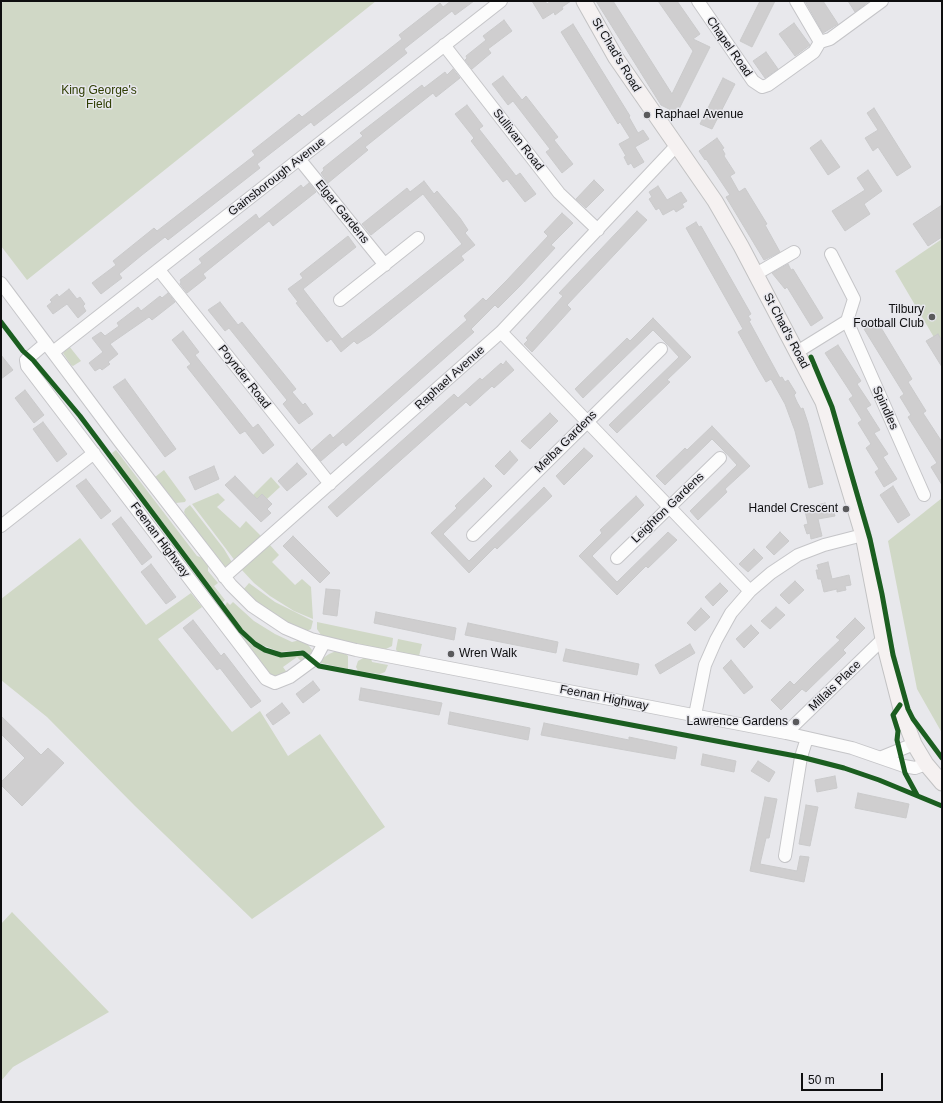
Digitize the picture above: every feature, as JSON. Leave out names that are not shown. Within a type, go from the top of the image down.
[{"type":"main road","name":"St Chad's Road","points":[[584,1],[616,58],[715,201],[798,352],[823,402],[863,535],[883,639],[894,685],[914,744],[926,764],[942,783]]},
{"type":"street","name":"Gainsborough Avenue","points":[[50,348],[159,270],[501,1]]},
{"type":"street","name":"Chapel Road","points":[[698,1],[753,81],[762,86],[768,85],[814,52],[820,42]]},
{"type":"street","points":[[796,1],[820,42],[830,39],[882,1]]},
{"type":"street","name":"Sullivan Road","points":[[444,45],[559,193],[598,230]]},
{"type":"street","name":"Raphael Avenue","points":[[224,577],[501,332],[676,146]]},
{"type":"street","name":"Elgar Gardens","points":[[300,160],[385,265]]},
{"type":"street","points":[[340,300],[418,238]]},
{"type":"street","points":[[756,274],[794,252]]},
{"type":"street","points":[[798,352],[847,321],[854,300],[831,254]]},
{"type":"street","name":"Poynder Road","points":[[159,270],[330,484]]},
{"type":"street","name":"Feenan Highway","points":[[1,283],[124,448],[224,577],[243,599],[270,619],[295,632],[324,643],[786,733],[852,748],[882,757],[888,761],[915,768],[926,764]]},
{"type":"street","name":"Spindles","points":[[847,321],[924,495]]},
{"type":"street","points":[[501,332],[750,591]]},
{"type":"street","name":"Feenan Highway","points":[[50,348],[27,359],[25,363],[266,679],[275,683],[290,678],[316,658],[324,643]]},
{"type":"street","name":"Melba Gardens","points":[[473,535],[661,349]]},
{"type":"street","points":[[1,526],[94,453]]},
{"type":"street","name":"Leighton Gardens","points":[[617,558],[720,458]]},
{"type":"street","points":[[695,715],[705,665],[716,640],[731,613],[750,591],[771,573],[798,555],[824,545],[863,535]]},
{"type":"street","name":"Millais Place","points":[[786,733],[883,639]]},
{"type":"street","points":[[785,856],[801,757],[807,738]]},
{"type":"street","points":[[882,757],[914,744]]},
{"type":"green space","name":"King George's Field","points":[[4,1],[376,1],[27,280],[1,246],[1,4]]},
{"type":"green space","name":"Tilbury Football Club","points":[[942,239],[942,351],[895,271]]},
{"type":"green space","points":[[69,346],[81,361],[73,366],[63,353]]},
{"type":"green space","points":[[116,450],[197,556],[203,558],[208,564],[208,571],[218,583],[214,586],[225,600],[222,603],[116,463],[112,453]]},
{"type":"green space","points":[[164,470],[186,500],[185,502],[176,503],[155,477]]},
{"type":"green space","points":[[271,477],[280,487],[267,499],[262,494],[257,499],[253,495]]},
{"type":"green space","points":[[218,493],[225,500],[217,507],[240,528],[246,521],[261,536],[261,538],[236,562],[192,504]]},
{"type":"green space","points":[[942,498],[942,733],[917,689],[888,541]]},
{"type":"green space","points":[[190,505],[224,549],[233,564],[229,567],[223,566],[186,516],[184,512],[185,509]]},
{"type":"green space","points":[[80,538],[146,625],[191,593],[202,607],[158,639],[232,732],[260,711],[288,756],[320,734],[385,827],[252,919],[135,806],[47,717],[1,680],[1,599]]},
{"type":"green space","points":[[269,544],[279,555],[272,562],[295,585],[302,579],[311,587],[313,619],[294,611],[270,596],[254,583],[240,568]]},
{"type":"green space","points":[[249,583],[275,602],[313,621],[311,629],[307,631],[287,623],[258,605],[243,590]]},
{"type":"green space","points":[[227,602],[230,605],[233,602],[254,621],[275,634],[292,642],[300,640],[306,642],[312,650],[311,657],[300,650],[280,652],[257,643],[244,631],[225,606]]},
{"type":"green space","points":[[317,622],[393,638],[392,646],[386,649],[371,647],[321,635],[317,629]]},
{"type":"green space","points":[[235,627],[249,643],[266,653],[280,657],[301,655],[309,660],[304,664],[297,657],[283,667],[288,674],[279,677],[270,676],[232,630]]},
{"type":"green space","points":[[398,639],[422,644],[419,656],[397,652],[396,649]]},
{"type":"green space","points":[[336,651],[345,653],[348,656],[348,669],[317,662],[329,654]]},
{"type":"green space","points":[[365,657],[371,658],[372,662],[388,665],[385,672],[380,674],[358,671],[356,667],[358,661]]},
{"type":"green space","points":[[12,912],[109,1012],[13,1067],[1,1081],[1,924]]},
{"type":"building","points":[[451,1],[474,1],[455,15],[452,11],[404,49],[407,53],[362,89],[314,126],[311,122],[271,153],[257,164],[260,168],[168,240],[165,237],[142,255],[119,274],[122,278],[101,294],[92,283],[116,265],[113,261],[154,228],[157,231],[255,155],[252,151],[299,114],[302,117],[402,39],[399,35],[440,3],[443,7]]},
{"type":"building","points":[[532,1],[545,1],[547,4],[551,1],[571,1],[562,7],[563,9],[555,15],[554,12],[543,19]]},
{"type":"building","points":[[596,1],[613,1],[672,94],[693,51],[658,1],[677,1],[700,34],[693,39],[710,47],[677,113],[661,105]]},
{"type":"building","points":[[760,1],[775,1],[752,47],[740,41]]},
{"type":"building","points":[[805,1],[823,1],[838,24],[823,33]]},
{"type":"building","points":[[848,1],[869,1],[855,12]]},
{"type":"building","points":[[504,20],[512,31],[488,49],[491,53],[472,69],[465,60],[467,58],[466,56],[486,40],[483,36]]},
{"type":"building","points":[[794,23],[810,45],[795,56],[779,34]]},
{"type":"building","points":[[573,24],[630,116],[629,117],[638,133],[643,130],[649,139],[635,147],[644,162],[634,168],[631,163],[628,165],[624,157],[626,156],[619,144],[630,138],[620,122],[618,124],[561,32]]},
{"type":"building","points":[[766,52],[778,69],[765,78],[753,61]]},
{"type":"building","points":[[453,69],[460,78],[436,97],[433,93],[400,119],[365,147],[368,150],[328,183],[321,173],[324,170],[323,168],[363,136],[360,133],[422,85],[424,88],[445,72],[447,75]]},
{"type":"building","points":[[503,76],[522,100],[526,96],[558,137],[554,140],[573,164],[562,173],[546,152],[550,149],[513,101],[508,105],[492,84]]},
{"type":"building","points":[[723,78],[735,84],[712,129],[700,124]]},
{"type":"building","points":[[467,105],[483,126],[479,129],[516,176],[520,173],[536,194],[525,202],[507,179],[503,182],[471,141],[474,138],[455,114]]},
{"type":"building","points":[[874,108],[911,167],[897,176],[878,147],[873,151],[865,138],[878,130],[867,113]]},
{"type":"building","points":[[717,138],[724,148],[722,149],[725,154],[724,156],[735,173],[730,176],[739,192],[745,188],[767,224],[765,225],[780,252],[764,260],[726,197],[730,195],[699,151]]},
{"type":"building","points":[[821,140],[840,167],[828,175],[810,148]]},
{"type":"building","points":[[868,170],[882,191],[864,204],[870,214],[845,231],[832,211],[865,190],[857,178]]},
{"type":"building","points":[[594,180],[604,190],[586,208],[576,199]]},
{"type":"building","points":[[424,181],[434,194],[437,191],[460,218],[468,230],[465,233],[475,245],[461,256],[464,260],[371,335],[357,344],[354,341],[341,352],[331,339],[327,342],[296,303],[298,302],[288,289],[303,278],[300,274],[348,236],[356,247],[303,289],[342,339],[398,295],[462,244],[423,194],[371,235],[362,224],[407,188],[410,192]]},
{"type":"building","points":[[309,183],[316,192],[273,226],[269,221],[203,274],[206,278],[187,293],[180,284],[180,280],[202,263],[199,259],[256,214],[259,219],[301,185],[303,188]]},
{"type":"building","points":[[658,186],[667,200],[681,192],[687,201],[682,204],[684,207],[676,212],[674,209],[663,215],[659,208],[656,210],[649,199],[652,197],[649,192]]},
{"type":"building","points":[[942,205],[942,237],[928,246],[913,224]]},
{"type":"building","points":[[637,211],[647,220],[567,305],[571,309],[532,352],[524,344],[528,340],[526,338],[563,296],[559,293]]},
{"type":"building","points":[[562,213],[573,223],[551,245],[555,248],[520,286],[498,308],[495,305],[471,329],[474,332],[346,446],[343,442],[321,461],[312,450],[330,434],[333,438],[467,320],[464,316],[483,298],[486,301],[507,280],[548,236],[544,232]]},
{"type":"building","points":[[696,222],[699,227],[701,226],[751,314],[748,316],[751,320],[749,321],[780,378],[782,377],[785,382],[788,380],[796,393],[794,395],[801,409],[803,408],[808,423],[823,484],[809,488],[795,431],[785,404],[771,379],[766,382],[759,370],[738,332],[743,329],[686,228]]},
{"type":"building","points":[[788,264],[791,270],[793,269],[823,318],[811,326],[787,287],[785,289],[772,273]]},
{"type":"building","points":[[69,289],[77,299],[80,297],[85,304],[83,306],[86,311],[78,318],[67,304],[53,314],[47,306],[52,302],[50,300],[57,294],[59,297]]},
{"type":"building","points":[[168,293],[175,302],[152,320],[149,317],[110,344],[118,354],[108,362],[110,364],[102,370],[100,368],[95,371],[89,363],[103,352],[92,338],[101,332],[105,336],[119,326],[117,323],[138,307],[141,311],[160,296],[162,298]]},
{"type":"building","points":[[220,302],[238,325],[242,322],[296,389],[292,392],[303,405],[305,403],[313,414],[299,424],[283,404],[287,400],[229,328],[225,331],[208,310]]},
{"type":"building","points":[[653,318],[691,357],[667,380],[670,382],[617,433],[609,425],[679,357],[667,344],[653,330],[583,398],[575,389],[627,338],[630,341]]},
{"type":"building","points":[[877,321],[912,379],[908,382],[926,411],[923,413],[942,442],[942,485],[931,467],[937,463],[908,417],[911,415],[900,397],[904,394],[864,329]]},
{"type":"building","points":[[183,331],[199,352],[195,355],[253,428],[258,424],[274,445],[263,454],[245,431],[240,434],[187,367],[191,364],[172,340]]},
{"type":"building","points":[[938,334],[942,341],[942,367],[926,341]]},
{"type":"building","points":[[838,345],[861,381],[857,384],[871,405],[866,408],[880,430],[874,433],[888,454],[883,457],[897,479],[884,487],[875,472],[879,469],[866,448],[871,444],[858,423],[862,420],[849,399],[853,396],[825,353]]},
{"type":"building","points":[[1,355],[13,370],[1,379]]},
{"type":"building","points":[[506,361],[514,370],[494,388],[492,386],[470,406],[466,402],[337,517],[328,507],[454,394],[458,398],[480,378],[482,380],[501,363],[503,365]]},
{"type":"building","points":[[125,379],[176,449],[165,457],[113,387]]},
{"type":"building","points":[[25,390],[44,415],[34,423],[15,398]]},
{"type":"building","points":[[550,413],[558,421],[530,449],[521,441]]},
{"type":"building","points":[[43,422],[67,454],[57,462],[33,429]]},
{"type":"building","points":[[712,426],[750,466],[725,489],[727,492],[698,520],[690,511],[737,465],[726,453],[712,439],[665,485],[656,476],[685,448],[687,450]]},
{"type":"building","points":[[584,448],[593,456],[564,485],[556,476]]},
{"type":"building","points":[[510,451],[518,460],[504,475],[495,466]]},
{"type":"building","points":[[297,463],[307,474],[287,491],[278,481]]},
{"type":"building","points":[[214,466],[219,479],[195,490],[189,477]]},
{"type":"building","points":[[235,476],[257,499],[262,494],[272,504],[267,509],[271,513],[261,522],[225,485]]},
{"type":"building","points":[[484,478],[492,486],[443,534],[469,561],[544,487],[552,496],[497,549],[495,547],[469,573],[431,533],[457,508],[455,506]]},
{"type":"building","points":[[86,479],[111,511],[101,519],[76,486]]},
{"type":"building","points":[[893,486],[910,515],[898,523],[880,495]]},
{"type":"building","points":[[636,496],[644,505],[592,556],[617,582],[668,532],[677,540],[648,568],[646,566],[617,595],[579,556],[602,533],[600,530]]},
{"type":"building","points":[[825,503],[826,506],[832,505],[835,516],[818,519],[822,536],[811,539],[810,533],[807,534],[804,525],[808,524],[805,511],[817,508],[817,505]]},
{"type":"building","points":[[121,517],[152,557],[142,565],[112,524]]},
{"type":"building","points":[[780,532],[789,541],[774,555],[766,547]]},
{"type":"building","points":[[293,536],[330,573],[320,583],[283,546]]},
{"type":"building","points":[[754,549],[763,558],[748,572],[739,564]]},
{"type":"building","points":[[828,562],[832,579],[849,575],[851,585],[845,586],[846,590],[837,592],[837,589],[824,592],[821,579],[818,579],[816,570],[819,570],[817,565]]},
{"type":"building","points":[[151,564],[176,597],[166,604],[141,572]]},
{"type":"building","points":[[795,581],[804,590],[789,604],[780,595]]},
{"type":"building","points":[[720,583],[728,591],[713,606],[705,597]]},
{"type":"building","points":[[326,589],[340,590],[337,616],[323,614]]},
{"type":"building","points":[[776,607],[785,615],[770,629],[761,621]]},
{"type":"building","points":[[701,608],[710,617],[695,631],[687,623]]},
{"type":"building","points":[[376,612],[456,628],[454,640],[374,623]]},
{"type":"building","points":[[855,618],[865,628],[843,650],[846,653],[806,692],[802,689],[781,710],[771,700],[790,681],[794,685],[840,640],[836,637]]},
{"type":"building","points":[[193,620],[221,656],[224,653],[261,701],[251,708],[220,668],[217,670],[183,628]]},
{"type":"building","points":[[468,623],[558,642],[556,653],[465,635]]},
{"type":"building","points":[[751,625],[759,633],[744,648],[736,639]]},
{"type":"building","points":[[690,644],[695,653],[660,674],[655,665]]},
{"type":"building","points":[[566,649],[639,664],[637,675],[563,661]]},
{"type":"building","points":[[731,660],[753,687],[744,694],[723,668]]},
{"type":"building","points":[[313,681],[320,690],[303,703],[296,694]]},
{"type":"building","points":[[361,688],[442,703],[439,715],[359,700]]},
{"type":"building","points":[[282,703],[290,713],[273,725],[266,715]]},
{"type":"building","points":[[450,712],[530,728],[528,740],[448,724]]},
{"type":"building","points":[[1,716],[41,755],[48,748],[64,763],[22,806],[1,785],[1,782],[25,758],[1,734]]},
{"type":"building","points":[[544,723],[629,740],[629,737],[677,747],[675,759],[541,735]]},
{"type":"building","points":[[703,754],[736,761],[734,772],[701,765]]},
{"type":"building","points":[[758,761],[775,772],[769,782],[751,771]]},
{"type":"building","points":[[835,776],[837,788],[817,792],[815,780]]},
{"type":"building","points":[[858,793],[909,804],[906,818],[855,808]]},
{"type":"building","points":[[765,797],[777,799],[769,838],[766,838],[760,864],[797,871],[800,856],[809,857],[804,882],[750,871]]},
{"type":"building","points":[[806,805],[818,807],[810,846],[799,844]]},
{"type":"cycle path","points":[[1,322],[23,351],[33,360],[80,416],[241,631],[255,644],[265,650],[281,655],[303,653],[319,666],[801,757],[844,768],[879,780],[942,806]]},
{"type":"cycle path","points":[[811,357],[832,407],[870,539],[893,655],[908,709],[913,719],[942,758]]},
{"type":"cycle path","points":[[900,705],[893,715],[898,731],[897,740],[905,773],[917,795]]},
{"type":"place","name":"Raphael Avenue","points":[[647,115]]},
{"type":"place","name":"Tilbury Football Club","points":[[932,317]]},
{"type":"place","name":"Handel Crescent","points":[[846,509]]},
{"type":"place","name":"Wren Walk","points":[[451,654]]},
{"type":"place","name":"Lawrence Gardens","points":[[796,722]]}]
